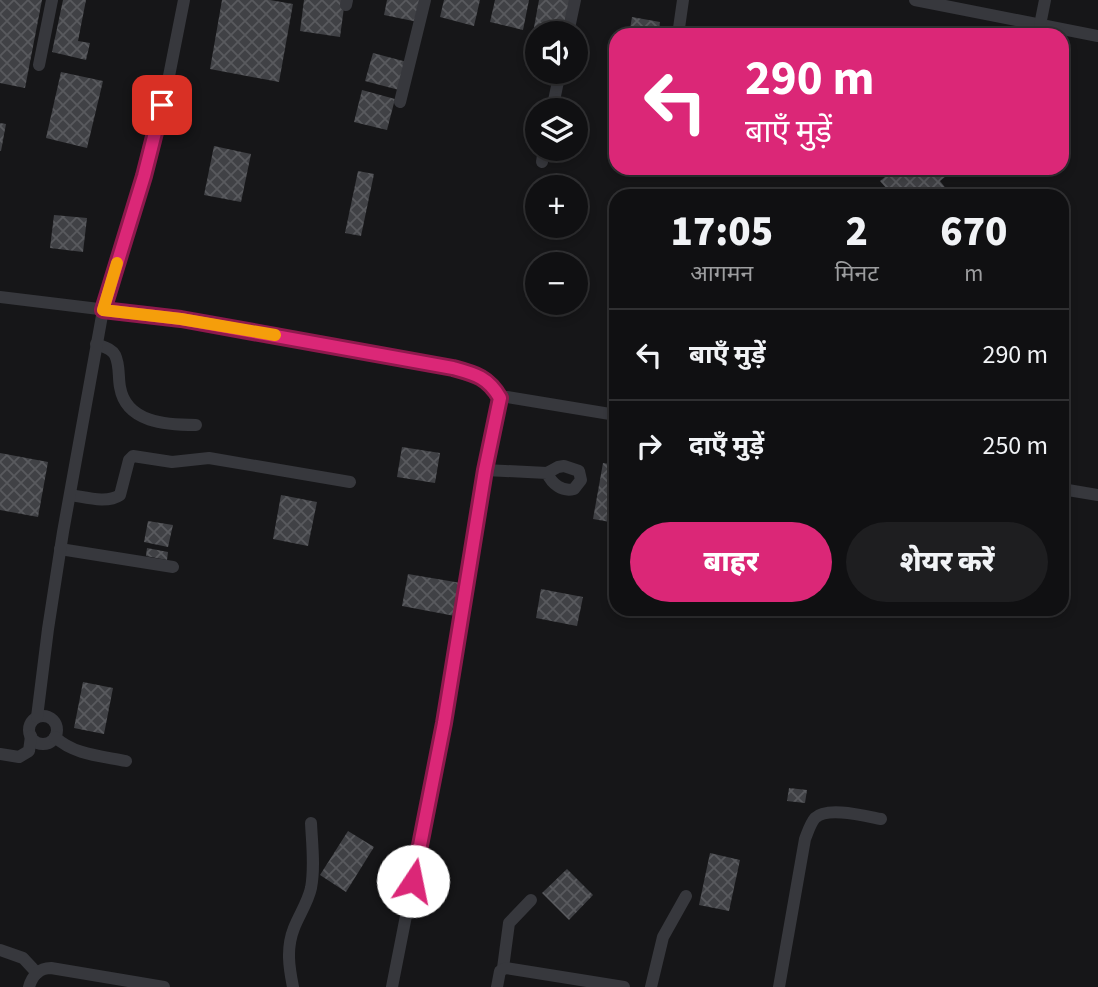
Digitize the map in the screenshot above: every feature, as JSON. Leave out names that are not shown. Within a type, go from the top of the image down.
[{"type":"street","points":[[38,65],[52,0]]},
{"type":"street","points":[[0,754],[19,757],[29,751],[30,725],[37,717],[60,549],[103,310],[147,164],[168,81],[184,0]]},
{"type":"street","points":[[400,102],[425,0]]},
{"type":"street","points":[[571,21],[575,0]]},
{"type":"street","points":[[679,28],[683,0]]},
{"type":"street","points":[[915,0],[1056,28]]},
{"type":"street","points":[[1040,25],[1045,0]]},
{"type":"street","points":[[1069,30],[1098,36]]},
{"type":"street","points":[[0,297],[181,319],[453,368],[484,379],[500,398],[485,470],[444,723],[391,987]]},
{"type":"street","points":[[96,344],[108,348],[115,356],[122,396],[138,415],[165,425],[196,425]]},
{"type":"street","points":[[500,398],[609,414]]},
{"type":"street","points":[[70,495],[108,500],[117,497],[120,495],[128,460],[133,456],[172,462],[209,458],[350,482]]},
{"type":"street","points":[[485,470],[547,473]]},
{"type":"street","points":[[1069,490],[1098,495]]},
{"type":"street","points":[[60,549],[173,567]]},
{"type":"street","points":[[31,736],[43,744],[55,737],[57,728],[53,720],[46,716],[37,717]]},
{"type":"street","points":[[55,737],[76,750],[127,761]]},
{"type":"street","points":[[779,987],[805,839],[810,826],[818,816],[835,812],[881,819]]},
{"type":"street","points":[[293,987],[288,951],[293,929],[311,886],[311,823]]},
{"type":"street","points":[[651,987],[666,928],[685,896]]},
{"type":"street","points":[[497,987],[503,968],[509,923],[531,900]]},
{"type":"street","points":[[0,950],[23,958],[37,973]]},
{"type":"street","points":[[29,987],[33,976],[45,968],[164,987]]},
{"type":"street","points":[[503,968],[624,987]]},
{"type":"building","points":[[0,0],[42,0],[25,88],[0,83]]},
{"type":"building","points":[[63,0],[86,0],[78,41],[90,43],[86,60],[52,52]]},
{"type":"building","points":[[222,0],[270,0],[293,4],[279,82],[210,69]]},
{"type":"building","points":[[304,0],[345,0],[340,37],[300,31]]},
{"type":"building","points":[[387,0],[423,0],[418,22],[384,15]]},
{"type":"building","points":[[444,0],[480,0],[474,26],[440,17]]},
{"type":"building","points":[[495,0],[529,0],[523,30],[490,22]]},
{"type":"building","points":[[539,0],[571,0],[567,21],[535,21]]},
{"type":"building","points":[[632,17],[660,22],[659,28],[630,28]]},
{"type":"building","points":[[373,53],[407,62],[399,90],[365,81]]},
{"type":"building","points":[[61,72],[103,81],[87,148],[46,138]]},
{"type":"building","points":[[362,90],[395,99],[387,130],[354,122]]},
{"type":"building","points":[[0,123],[6,124],[1,151],[0,151]]},
{"type":"building","points":[[214,146],[251,154],[241,202],[204,195]]},
{"type":"building","points":[[358,171],[374,174],[361,236],[345,233]]},
{"type":"building","points":[[887,175],[947,175],[940,181],[946,189],[887,189],[880,181]]},
{"type":"building","points":[[54,215],[87,218],[83,252],[50,248]]},
{"type":"building","points":[[402,447],[440,453],[435,483],[397,477]]},
{"type":"building","points":[[0,453],[48,462],[38,517],[0,510]]},
{"type":"building","points":[[603,463],[609,464],[609,522],[593,519]]},
{"type":"building","points":[[281,495],[317,502],[308,546],[273,539]]},
{"type":"building","points":[[148,521],[173,525],[168,547],[144,542]]},
{"type":"building","points":[[147,548],[168,552],[167,560],[146,556]]},
{"type":"building","points":[[408,574],[461,583],[455,616],[402,606]]},
{"type":"building","points":[[541,589],[583,597],[577,626],[536,618]]},
{"type":"building","points":[[83,682],[113,688],[104,734],[74,728]]},
{"type":"building","points":[[789,788],[807,790],[805,803],[787,801]]},
{"type":"building","points":[[348,831],[374,847],[346,892],[320,875]]},
{"type":"building","points":[[710,853],[740,860],[729,911],[699,905]]},
{"type":"building","points":[[567,869],[593,895],[569,920],[542,893]]},
{"type":"slow traffic","points":[[117,263],[103,310],[181,319],[275,335]]},
{"type":"route","points":[[162,105],[144,176],[103,310],[181,319],[453,368],[484,379],[500,398],[485,470],[444,723],[413,881]]}]
